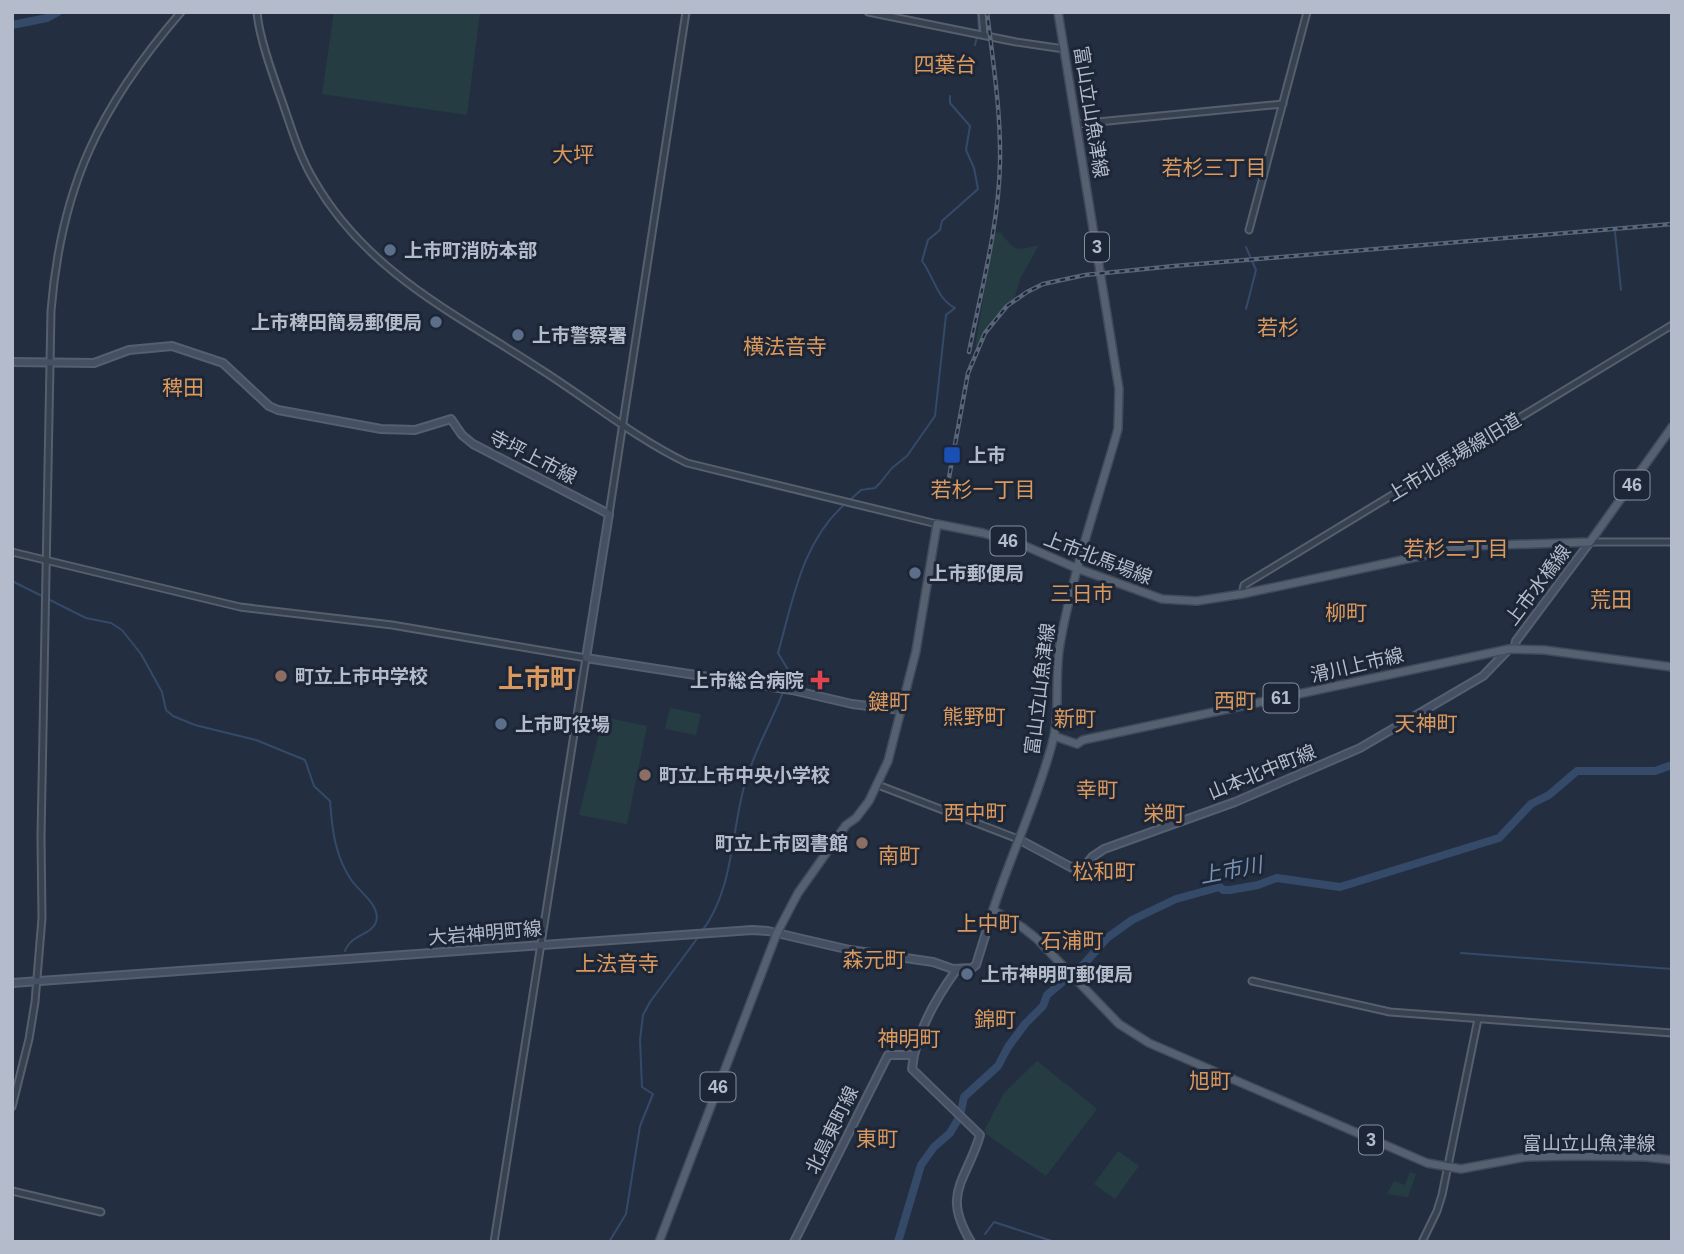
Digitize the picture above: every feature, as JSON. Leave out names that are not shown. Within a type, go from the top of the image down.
[{"type":"main road","name":"富山立山魚津線","points":[[1058,12],[1120,409],[1118,429],[1076,568],[1057,663],[1054,736],[1036,798],[1018,839],[993,910],[1022,927],[1129,1031],[1164,1051],[1427,1163],[1448,1168],[1478,1167],[1526,1157],[1585,1156],[1672,1160]]},
{"type":"main road","name":"寺坪上市線","points":[[12,362],[94,363],[129,350],[173,345],[223,363],[270,406],[278,410],[381,429],[415,429],[451,419],[462,435],[473,444],[609,514]]},
{"type":"main road","name":"46","points":[[1590,542],[1672,427]]},
{"type":"main road","points":[[609,514],[586,658],[901,710]]},
{"type":"main road","name":"上市北馬場線","points":[[937,524],[983,533],[1023,545],[1076,568],[1162,599],[1197,601],[1242,594],[1468,545],[1590,542]]},
{"type":"main road","name":"46","points":[[659,1242],[777,933],[798,893],[846,825],[869,801],[878,785],[894,743],[916,651],[937,524]]},
{"type":"main road","name":"上市水橋線","points":[[1512,649],[1590,542]]},
{"type":"main road","name":"滑川上市線","points":[[1054,736],[1077,744],[1083,740],[1512,649],[1544,650],[1672,667]]},
{"type":"main road","name":"山本北中町線","points":[[1018,839],[1080,872],[1092,857],[1104,849],[1235,802],[1360,748],[1483,676],[1512,649]]},
{"type":"main road","points":[[971,1242],[959,1221],[956,1204],[957,1193],[979,1132],[912,1069],[913,1055],[930,1013],[957,969],[972,968],[976,965],[993,910]]},
{"type":"main road","name":"大岩神明町線","points":[[12,984],[740,930],[777,933],[814,943],[933,962],[957,969]]},
{"type":"main road","name":"北島東町線","points":[[794,1242],[888,1055],[913,1055]]},
{"type":"street","points":[[12,1107],[33,1020],[43,918],[41,837],[51,311],[57,252],[83,160],[112,102],[181,12]]},
{"type":"street","points":[[257,12],[279,93],[307,167],[326,198],[371,253],[424,296],[623,425],[670,454],[698,467],[937,524]]},
{"type":"street","points":[[609,514],[686,12]]},
{"type":"street","points":[[868,12],[1035,46],[1064,48]]},
{"type":"street","points":[[982,12],[984,35]]},
{"type":"street","points":[[1249,230],[1307,12]]},
{"type":"street","points":[[1077,124],[1283,104]]},
{"type":"street","name":"上市北馬場線旧道","points":[[1242,594],[1244,585],[1672,325]]},
{"type":"street","points":[[1590,542],[1672,542]]},
{"type":"street","points":[[12,552],[240,607],[392,625],[586,658],[494,1242]]},
{"type":"street","points":[[547,725],[575,730]]},
{"type":"street","points":[[878,785],[1018,839]]},
{"type":"street","points":[[1252,981],[1388,1012],[1672,1033]]},
{"type":"street","points":[[1422,1242],[1437,1210],[1448,1168],[1478,1018]]},
{"type":"street","points":[[12,1191],[101,1212]]},
{"type":"green space","points":[[334,12],[480,12],[467,115],[322,94]]},
{"type":"green space","points":[[994,232],[1001,233],[1013,247],[1039,245],[1020,279],[1014,300],[994,319],[975,348]]},
{"type":"green space","points":[[670,708],[701,714],[696,735],[665,729]]},
{"type":"green space","points":[[603,717],[647,726],[627,824],[579,815]]},
{"type":"green space","points":[[1037,1061],[1097,1109],[1046,1176],[986,1134],[985,1129],[1004,1093]]},
{"type":"green space","points":[[1118,1151],[1139,1166],[1115,1199],[1094,1184]]},
{"type":"green space","points":[[1410,1172],[1416,1174],[1408,1197],[1387,1194],[1394,1181],[1405,1185]]},
{"type":"waterway","points":[[12,25],[47,18],[58,12]]},
{"type":"waterway","points":[[978,12],[979,32]]},
{"type":"waterway","points":[[975,45],[977,37]]},
{"type":"waterway","points":[[850,500],[861,490],[875,488],[892,468],[907,456],[935,416],[946,315],[955,308],[944,299],[922,261],[928,240],[940,230],[942,221],[978,189],[974,168],[966,150],[970,126],[950,103],[950,96]]},
{"type":"waterway","points":[[1615,232],[1621,290]]},
{"type":"waterway","points":[[1246,247],[1256,270],[1246,309]]},
{"type":"waterway","points":[[702,931],[720,898],[748,773],[790,673],[778,653],[801,572],[819,535],[846,503]]},
{"type":"waterway","points":[[12,581],[86,618],[111,623],[122,630],[141,654],[162,692],[166,710],[173,716],[195,725],[256,740],[305,760],[314,786],[330,801],[333,832],[346,872],[373,905],[377,916],[374,926],[352,941],[345,951]]},
{"type":"waterway","name":"上市川","points":[[898,1242],[921,1165],[934,1147],[950,1133],[960,1116],[964,1097],[998,1066],[1025,1024],[1043,1006],[1047,995],[1085,963],[1107,938],[1132,920],[1176,899],[1220,887],[1230,890],[1277,878],[1340,887],[1499,838],[1531,804],[1549,795],[1577,771],[1655,771],[1672,765]]},
{"type":"waterway","points":[[609,1242],[626,1214],[640,1126],[653,1094],[642,1087],[640,1040],[643,1015],[699,936]]},
{"type":"waterway","points":[[1461,953],[1672,969]]},
{"type":"waterway","points":[[985,1234],[994,1222],[1055,1242]]},
{"type":"railway","points":[[969,352],[989,257],[999,185],[999,125],[987,12]]},
{"type":"railway","points":[[948,483],[968,373],[985,333],[1007,306],[1043,284],[1085,275],[1174,266],[1672,224]]},
{"type":"place","name":"上市町消防本部","points":[[390,250]]},
{"type":"place","name":"上市稗田簡易郵便局","points":[[436,322]]},
{"type":"place","name":"上市警察署","points":[[518,335]]},
{"type":"place","name":"上市","points":[[952,455]]},
{"type":"place","name":"上市郵便局","points":[[915,573]]},
{"type":"place","name":"町立上市中学校","points":[[281,676]]},
{"type":"place","name":"上市総合病院","points":[[820,680]]},
{"type":"place","name":"上市町役場","points":[[501,724]]},
{"type":"place","name":"町立上市中央小学校","points":[[645,775]]},
{"type":"place","name":"町立上市図書館","points":[[862,843]]},
{"type":"place","name":"上市神明町郵便局","points":[[967,974]]},
{"type":"district","name":"四葉台","points":[[945,64]]},
{"type":"district","name":"大坪","points":[[573,154]]},
{"type":"district","name":"若杉三丁目","points":[[1214,167]]},
{"type":"district","name":"若杉","points":[[1278,327]]},
{"type":"district","name":"横法音寺","points":[[785,346]]},
{"type":"district","name":"稗田","points":[[183,387]]},
{"type":"district","name":"若杉一丁目","points":[[983,489]]},
{"type":"district","name":"若杉二丁目","points":[[1456,548]]},
{"type":"district","name":"三日市","points":[[1082,593]]},
{"type":"district","name":"荒田","points":[[1611,599]]},
{"type":"district","name":"柳町","points":[[1346,612]]},
{"type":"district","name":"上市町","points":[[537,679]]},
{"type":"district","name":"西町","points":[[1235,700]]},
{"type":"district","name":"鍵町","points":[[889,701]]},
{"type":"district","name":"熊野町","points":[[974,716]]},
{"type":"district","name":"新町","points":[[1075,718]]},
{"type":"district","name":"天神町","points":[[1426,723]]},
{"type":"district","name":"幸町","points":[[1097,789]]},
{"type":"district","name":"西中町","points":[[975,812]]},
{"type":"district","name":"栄町","points":[[1164,813]]},
{"type":"district","name":"南町","points":[[899,855]]},
{"type":"district","name":"松和町","points":[[1104,871]]},
{"type":"district","name":"上中町","points":[[988,923]]},
{"type":"district","name":"石浦町","points":[[1072,940]]},
{"type":"district","name":"森元町","points":[[874,959]]},
{"type":"district","name":"上法音寺","points":[[617,963]]},
{"type":"district","name":"錦町","points":[[995,1019]]},
{"type":"district","name":"神明町","points":[[909,1038]]},
{"type":"district","name":"旭町","points":[[1210,1080]]},
{"type":"district","name":"東町","points":[[877,1138]]}]
